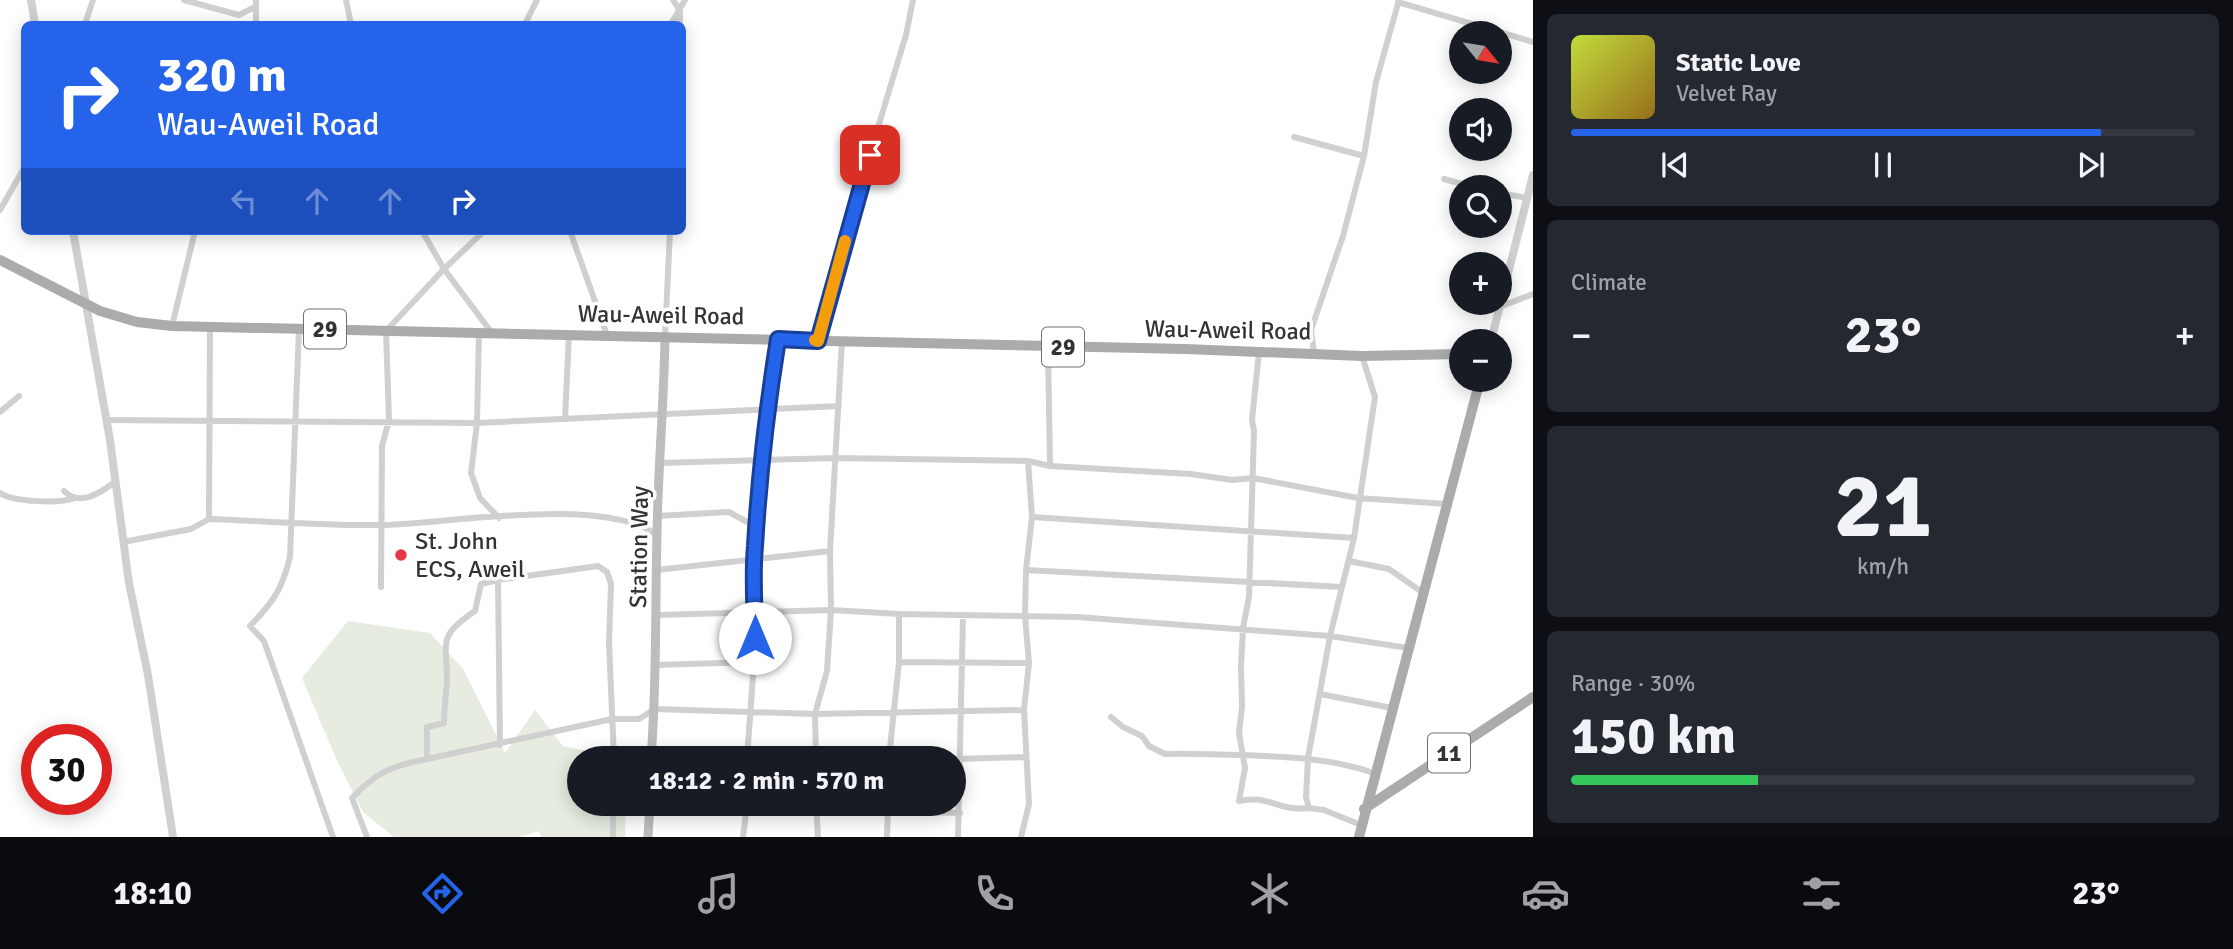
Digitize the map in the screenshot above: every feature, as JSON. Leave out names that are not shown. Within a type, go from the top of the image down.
[{"type":"main road","name":"Wau-Aweil Road","points":[[0,260],[118,318],[172,326],[778,339],[1362,356],[1449,354]]},
{"type":"main road","name":"Station Way","points":[[652,746],[655,709],[657,516],[664,415],[665,337]]},
{"type":"main road","points":[[1359,837],[1364,809],[1477,392]]},
{"type":"main road","name":"11","points":[[1364,809],[1533,697]]},
{"type":"main road","points":[[648,837],[649,816]]},
{"type":"street","points":[[31,0],[34,21]]},
{"type":"street","points":[[86,21],[93,0]]},
{"type":"street","points":[[184,0],[239,15],[255,3]]},
{"type":"street","points":[[346,0],[350,21]]},
{"type":"street","points":[[526,21],[537,0]]},
{"type":"street","points":[[673,0],[680,11]]},
{"type":"street","points":[[680,21],[683,0]]},
{"type":"street","points":[[818,341],[913,0]]},
{"type":"street","points":[[1314,353],[1311,330],[1343,236],[1364,156],[1376,82],[1399,1],[1533,41]]},
{"type":"street","points":[[255,3],[257,21]]},
{"type":"street","points":[[673,21],[680,11]]},
{"type":"street","points":[[1294,137],[1364,156]]},
{"type":"street","points":[[0,210],[21,173]]},
{"type":"street","points":[[1512,256],[1533,175]]},
{"type":"street","points":[[1444,179],[1449,180]]},
{"type":"street","points":[[1512,195],[1527,198]]},
{"type":"street","points":[[74,235],[173,837]]},
{"type":"street","points":[[172,326],[194,235]]},
{"type":"street","points":[[424,235],[444,269],[492,333]]},
{"type":"street","points":[[381,587],[382,446],[388,420],[386,331],[480,235]]},
{"type":"street","points":[[571,235],[607,335]]},
{"type":"street","points":[[665,337],[670,235]]},
{"type":"street","points":[[1512,302],[1533,294]]},
{"type":"street","points":[[209,519],[210,327]]},
{"type":"street","points":[[299,329],[290,557],[284,584],[273,601],[250,626],[264,641],[333,837]]},
{"type":"street","points":[[479,333],[477,423],[471,473],[480,498],[499,517]]},
{"type":"street","points":[[565,419],[569,334]]},
{"type":"street","points":[[748,746],[754,662],[754,560],[761,461],[778,339]]},
{"type":"street","points":[[816,746],[815,714],[827,671],[831,610],[830,551],[842,341]]},
{"type":"street","points":[[1048,347],[1050,466]]},
{"type":"street","points":[[1259,352],[1252,420],[1252,530],[1247,581],[1249,597],[1243,628],[1239,733],[1244,756],[1244,782],[1239,801],[1255,797],[1286,808],[1324,810],[1361,825]]},
{"type":"street","points":[[1308,808],[1308,758],[1331,636],[1354,538],[1375,397],[1362,356]]},
{"type":"street","points":[[0,412],[19,396]]},
{"type":"street","points":[[106,420],[388,420],[477,423],[839,406]]},
{"type":"street","points":[[660,463],[837,458],[1028,461],[1050,466],[1191,474],[1232,480],[1253,478],[1359,498],[1447,504]]},
{"type":"street","points":[[1021,837],[1029,804],[1024,710],[1029,663],[1025,616],[1026,570],[1032,517],[1028,461]]},
{"type":"street","points":[[0,493],[8,499],[59,502],[91,497],[114,482]]},
{"type":"street","points":[[64,491],[75,498]]},
{"type":"street","points":[[657,516],[729,512],[758,528]]},
{"type":"street","points":[[123,542],[191,529],[209,519],[383,525],[556,515],[612,518],[650,530],[657,535]]},
{"type":"street","points":[[1032,517],[1354,538]]},
{"type":"street","points":[[656,570],[830,551]]},
{"type":"street","points":[[1349,561],[1389,569],[1422,592]]},
{"type":"street","points":[[426,759],[427,727],[444,723],[447,680],[444,644],[453,625],[475,611],[481,584],[598,566],[607,572],[611,584],[609,642],[613,746]]},
{"type":"street","points":[[1026,570],[1342,587]]},
{"type":"street","points":[[498,580],[500,745]]},
{"type":"street","points":[[657,615],[831,610],[1113,618],[1331,636],[1408,648]]},
{"type":"street","points":[[890,746],[899,662],[899,614]]},
{"type":"street","points":[[958,746],[963,615]]},
{"type":"street","points":[[655,665],[754,662]]},
{"type":"street","points":[[899,662],[1029,663]]},
{"type":"street","points":[[1320,694],[1392,708]]},
{"type":"street","points":[[367,837],[352,798],[371,778],[396,765],[500,745],[612,719],[639,719],[655,709],[815,714],[1024,710]]},
{"type":"street","points":[[1111,717],[1123,727],[1142,736],[1149,746],[1165,754],[1308,758],[1329,763],[1345,763],[1374,773]]},
{"type":"street","points":[[966,759],[1025,757]]},
{"type":"street","points":[[613,816],[613,837]]},
{"type":"street","points":[[744,837],[746,816]]},
{"type":"street","points":[[817,816],[818,837]]},
{"type":"street","points":[[887,837],[888,816]]},
{"type":"street","points":[[958,837],[960,816]]},
{"type":"shaded area","points":[[348,621],[430,633],[463,669],[505,753],[535,710],[563,746],[567,747],[567,816],[626,816],[625,837],[541,837],[539,831],[519,837],[394,837],[363,812],[338,763],[302,678]]},
{"type":"slow traffic","points":[[815,340],[818,341],[845,241]]},
{"type":"place","name":"St. John ECS, Aweil","points":[[401,555]]},
{"type":"route","points":[[755,638],[755,544],[761,461],[778,339],[818,341],[870,155]]}]
